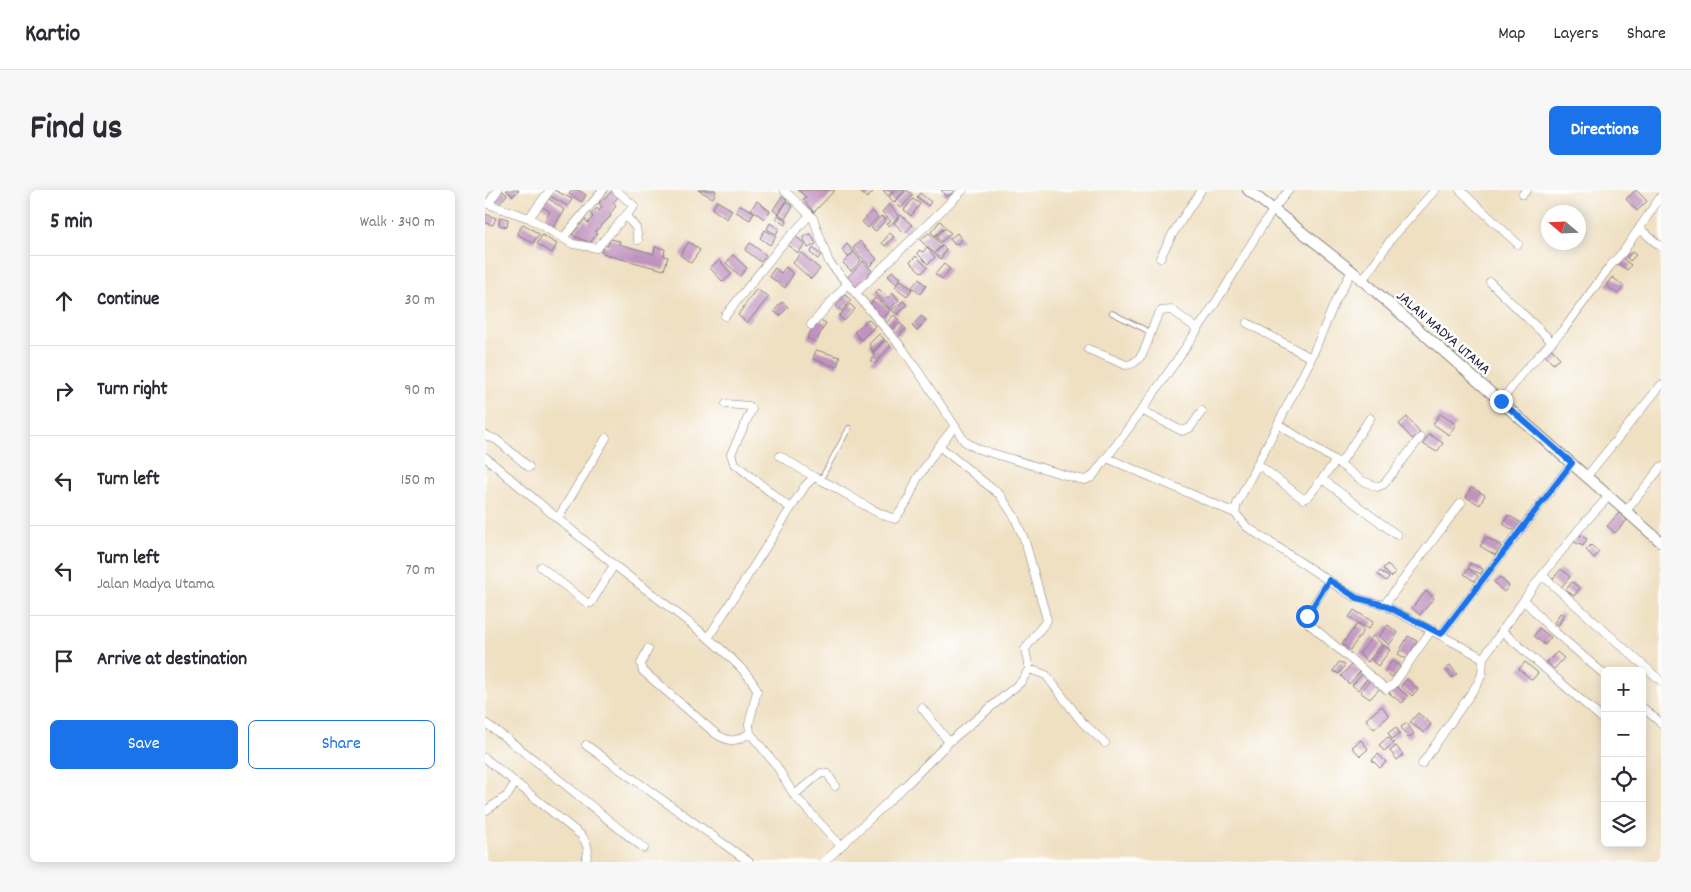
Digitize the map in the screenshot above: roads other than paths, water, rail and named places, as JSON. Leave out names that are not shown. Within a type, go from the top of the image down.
[{"type":"street","points":[[498,190],[486,203],[529,218],[573,244],[597,248],[634,206],[616,190]]},
{"type":"street","points":[[529,218],[550,190]]},
{"type":"street","points":[[563,238],[603,190]]},
{"type":"street","points":[[784,190],[810,214],[816,224],[825,254],[847,284],[903,348],[964,441],[978,449],[1075,478],[1089,479],[1143,411],[1241,262],[1273,209],[1289,190]]},
{"type":"street","points":[[855,293],[963,190]]},
{"type":"street","points":[[1160,258],[1172,235],[1201,190]]},
{"type":"street","name":"JALAN MADYA UTAMA","points":[[1248,190],[1352,271],[1661,542]]},
{"type":"street","points":[[1362,281],[1393,238],[1435,190]]},
{"type":"street","points":[[1460,190],[1518,244]]},
{"type":"street","points":[[1501,401],[1564,329],[1610,266],[1623,252],[1661,196]]},
{"type":"street","points":[[725,316],[780,247],[810,214]]},
{"type":"street","points":[[626,216],[636,228],[638,240]]},
{"type":"street","points":[[1639,229],[1661,247]]},
{"type":"street","points":[[1235,513],[1237,504],[1259,465],[1311,358],[1335,302],[1352,271]]},
{"type":"street","points":[[1490,282],[1552,342]]},
{"type":"street","points":[[811,325],[847,284]]},
{"type":"street","points":[[1089,348],[1125,365],[1132,365],[1140,358],[1158,314],[1167,309],[1172,310],[1196,328]]},
{"type":"street","points":[[1247,323],[1311,358]]},
{"type":"street","points":[[1587,476],[1661,385]]},
{"type":"street","points":[[726,404],[749,406],[752,409],[731,454],[734,463],[791,508]]},
{"type":"street","points":[[1143,411],[1182,431],[1190,428],[1202,411]]},
{"type":"street","points":[[1259,465],[1303,499],[1308,497],[1338,462],[1371,418]]},
{"type":"street","points":[[1278,424],[1338,462],[1361,480],[1377,487],[1383,484],[1420,438]]},
{"type":"street","points":[[781,456],[869,508],[895,519],[907,502],[917,479],[954,427]]},
{"type":"street","points":[[485,435],[497,440],[529,467]]},
{"type":"street","points":[[558,518],[606,438]]},
{"type":"street","points":[[824,862],[949,742],[1021,682],[1029,669],[1025,649],[1046,623],[1047,616],[1033,574],[1025,541],[1014,516],[1000,495],[939,446]]},
{"type":"street","points":[[485,457],[614,565],[708,638],[747,675],[756,688],[756,696],[749,724],[750,733],[776,765],[784,782],[794,795],[841,846]]},
{"type":"street","points":[[1107,458],[1235,513],[1247,527],[1357,598],[1384,605],[1483,658]]},
{"type":"street","points":[[1441,634],[1572,463]]},
{"type":"street","points":[[1626,511],[1661,467]]},
{"type":"street","points":[[708,638],[791,508],[818,478]]},
{"type":"street","points":[[1322,479],[1397,535]]},
{"type":"street","points":[[1422,764],[1478,683],[1482,674],[1483,658],[1542,576],[1579,529],[1609,496]]},
{"type":"street","points":[[1384,605],[1461,504]]},
{"type":"street","points":[[541,567],[587,603],[591,603],[614,565]]},
{"type":"street","points":[[1542,576],[1661,681]]},
{"type":"street","points":[[1329,580],[1307,616],[1308,623],[1386,689],[1394,684],[1432,629]]},
{"type":"street","points":[[1525,601],[1548,626],[1601,672]]},
{"type":"street","points":[[1502,631],[1601,718]]},
{"type":"street","points":[[648,649],[641,664],[643,671],[716,734],[728,742],[738,740],[750,733]]},
{"type":"street","points":[[1029,669],[1046,675],[1082,722],[1105,742]]},
{"type":"street","points":[[922,708],[949,742]]},
{"type":"street","points":[[1646,710],[1661,723]]},
{"type":"street","points":[[485,723],[515,744],[586,804],[644,848]]},
{"type":"street","points":[[586,745],[749,862]]},
{"type":"street","points":[[485,758],[582,836],[587,843],[589,852],[585,862]]},
{"type":"street","points":[[794,795],[821,774],[827,774],[835,786]]},
{"type":"street","points":[[485,811],[507,796],[515,783]]},
{"type":"lane","points":[[1112,313],[1151,332]]},
{"type":"lane","points":[[818,478],[849,428]]}]
